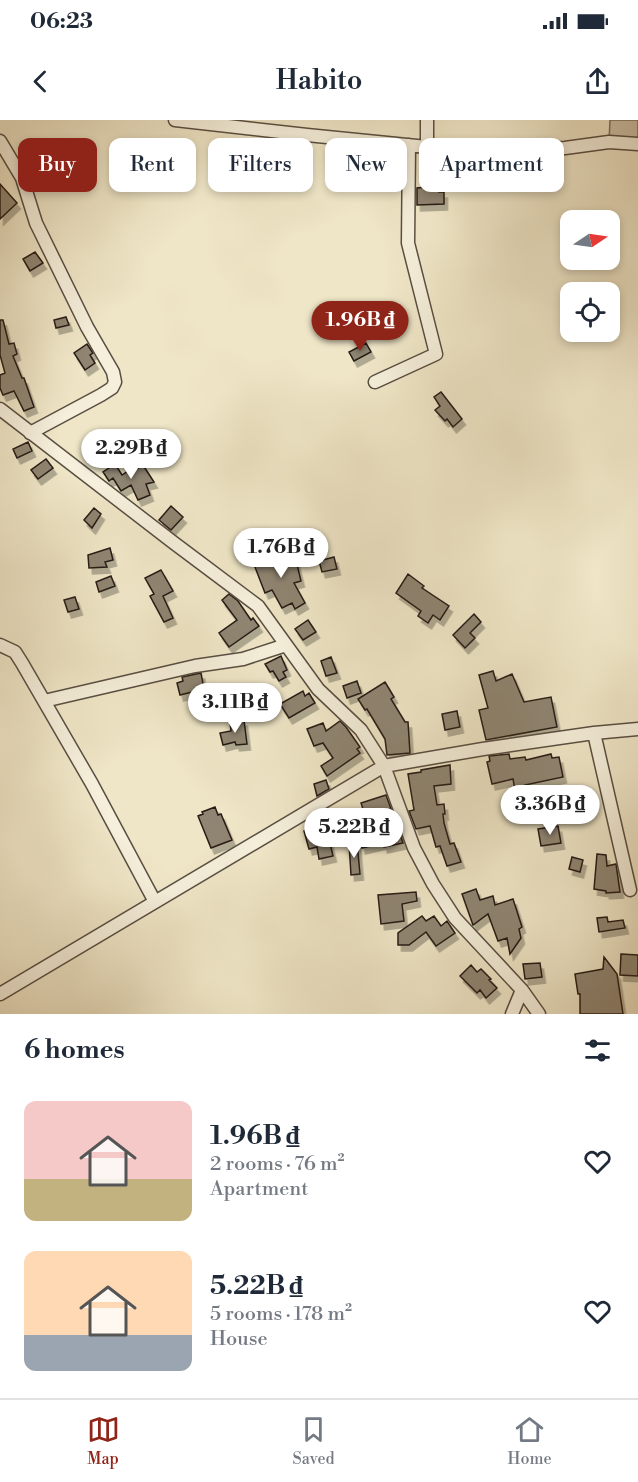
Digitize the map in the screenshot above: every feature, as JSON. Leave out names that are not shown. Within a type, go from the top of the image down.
[{"type":"street","points":[[175,120],[419,146]]},
{"type":"street","points":[[427,120],[427,138]]},
{"type":"street","points":[[0,141],[22,178],[36,223],[116,381],[112,388],[101,395],[30,433]]},
{"type":"street","points":[[564,148],[609,142],[638,144]]},
{"type":"street","points":[[375,382],[436,354],[408,243],[409,145]]},
{"type":"street","points":[[0,409],[258,606],[318,689],[361,730],[384,766],[414,848],[433,884],[456,918],[522,990],[539,1014]]},
{"type":"street","points":[[0,645],[15,652],[44,700],[155,902]]},
{"type":"street","points":[[44,700],[195,666],[243,659],[286,645]]},
{"type":"street","points":[[0,994],[384,766],[483,749],[638,729]]},
{"type":"street","points":[[594,733],[630,890]]},
{"type":"street","points":[[512,1014],[522,990]]},
{"type":"shaded area","points":[[610,120],[638,120],[638,143],[609,142]]},
{"type":"building","points":[[0,184],[17,203],[0,219]]},
{"type":"building","points":[[417,188],[419,188],[419,192],[444,192],[444,204],[417,205]]},
{"type":"building","points":[[35,252],[43,263],[30,271],[23,259]]},
{"type":"building","points":[[66,317],[69,325],[56,328],[54,320]]},
{"type":"building","points":[[0,320],[3,320],[9,344],[14,343],[17,354],[13,356],[34,407],[24,411],[14,391],[3,395],[0,388],[0,375],[5,373],[0,355]]},
{"type":"building","points":[[366,343],[371,352],[354,361],[349,352]]},
{"type":"building","points":[[87,344],[93,353],[90,355],[95,363],[85,370],[74,353]]},
{"type":"building","points":[[441,392],[462,419],[453,427],[435,410],[440,406],[434,397]]},
{"type":"building","points":[[28,442],[32,451],[17,458],[13,449]]},
{"type":"building","points":[[46,459],[53,468],[38,479],[31,470]]},
{"type":"building","points":[[115,464],[122,475],[143,465],[154,482],[146,484],[150,495],[138,500],[131,485],[121,491],[113,478],[109,481],[103,472]]},
{"type":"building","points":[[171,506],[183,517],[171,530],[159,520]]},
{"type":"building","points":[[94,508],[101,514],[92,528],[84,520]]},
{"type":"building","points":[[110,548],[113,560],[105,562],[107,567],[89,568],[88,555]]},
{"type":"building","points":[[294,552],[301,581],[294,583],[305,603],[295,609],[292,603],[282,608],[272,590],[265,593],[253,562],[270,555],[272,561]]},
{"type":"building","points":[[334,557],[337,569],[322,572],[319,561]]},
{"type":"building","points":[[161,570],[173,591],[163,596],[173,618],[164,622],[150,596],[154,594],[145,578]]},
{"type":"building","points":[[408,574],[424,586],[422,588],[449,606],[440,620],[433,615],[428,623],[418,616],[421,611],[396,593]]},
{"type":"building","points":[[111,576],[115,586],[99,592],[96,582]]},
{"type":"building","points":[[229,594],[259,626],[229,647],[219,633],[237,620],[222,600]]},
{"type":"building","points":[[75,597],[79,609],[68,612],[64,600]]},
{"type":"building","points":[[474,614],[481,622],[470,633],[475,638],[465,648],[453,635]]},
{"type":"building","points":[[308,620],[316,632],[303,640],[295,629]]},
{"type":"building","points":[[281,656],[287,670],[283,672],[286,677],[279,681],[265,664]]},
{"type":"building","points":[[331,657],[337,673],[326,676],[321,661]]},
{"type":"building","points":[[493,671],[496,681],[512,674],[524,702],[551,697],[557,727],[486,740],[479,710],[488,708],[479,675]]},
{"type":"building","points":[[201,673],[204,689],[180,695],[177,683],[183,681],[182,677]]},
{"type":"building","points":[[357,681],[361,693],[347,698],[343,686]]},
{"type":"building","points":[[385,682],[394,697],[391,699],[405,722],[408,722],[410,753],[387,755],[385,739],[367,709],[365,710],[358,699]]},
{"type":"building","points":[[303,691],[305,696],[309,693],[315,703],[289,718],[280,704]]},
{"type":"building","points":[[457,711],[460,727],[445,730],[442,714]]},
{"type":"building","points":[[244,720],[247,744],[236,745],[235,742],[223,745],[220,733],[231,731],[230,722]]},
{"type":"building","points":[[340,721],[360,747],[357,749],[360,753],[327,776],[321,766],[333,758],[323,743],[314,746],[307,729],[323,723],[326,731]]},
{"type":"building","points":[[509,754],[510,759],[525,757],[526,760],[551,754],[552,758],[559,757],[563,777],[525,785],[526,788],[515,790],[513,779],[492,784],[487,762],[490,761],[489,756]]},
{"type":"building","points":[[450,765],[451,784],[434,786],[437,805],[444,804],[444,823],[450,844],[454,843],[461,862],[447,866],[440,846],[436,847],[430,826],[416,829],[409,811],[414,810],[408,774]]},
{"type":"building","points":[[326,780],[329,789],[317,796],[314,784]]},
{"type":"building","points":[[386,795],[403,843],[384,847],[383,843],[362,848],[360,837],[371,834],[361,803]]},
{"type":"building","points":[[215,807],[218,815],[221,814],[232,840],[211,848],[198,816]]},
{"type":"building","points":[[326,826],[333,856],[319,859],[317,847],[309,849],[304,831]]},
{"type":"building","points":[[558,826],[561,843],[541,846],[538,829]]},
{"type":"building","points":[[357,842],[360,874],[351,875],[349,843]]},
{"type":"building","points":[[597,854],[606,855],[607,866],[616,864],[620,892],[606,893],[606,891],[594,889]]},
{"type":"building","points":[[572,857],[583,860],[580,872],[569,869]]},
{"type":"building","points":[[476,889],[480,900],[493,896],[495,905],[513,899],[522,927],[519,929],[521,938],[510,954],[507,938],[498,941],[488,914],[473,925],[462,894]]},
{"type":"building","points":[[416,892],[417,901],[402,904],[404,921],[381,924],[378,895]]},
{"type":"building","points":[[422,916],[426,921],[434,916],[441,926],[447,921],[455,933],[436,946],[426,932],[409,945],[398,945],[398,933]]},
{"type":"building","points":[[607,917],[608,922],[623,920],[625,928],[599,932],[597,918]]},
{"type":"building","points":[[621,954],[638,955],[638,976],[620,975]]},
{"type":"building","points":[[604,957],[617,974],[623,1014],[580,1014],[580,994],[578,994],[575,974],[603,969]]},
{"type":"building","points":[[540,963],[542,977],[525,979],[523,964]]},
{"type":"building","points":[[471,965],[477,972],[481,969],[497,988],[486,998],[480,990],[477,993],[460,976]]}]
